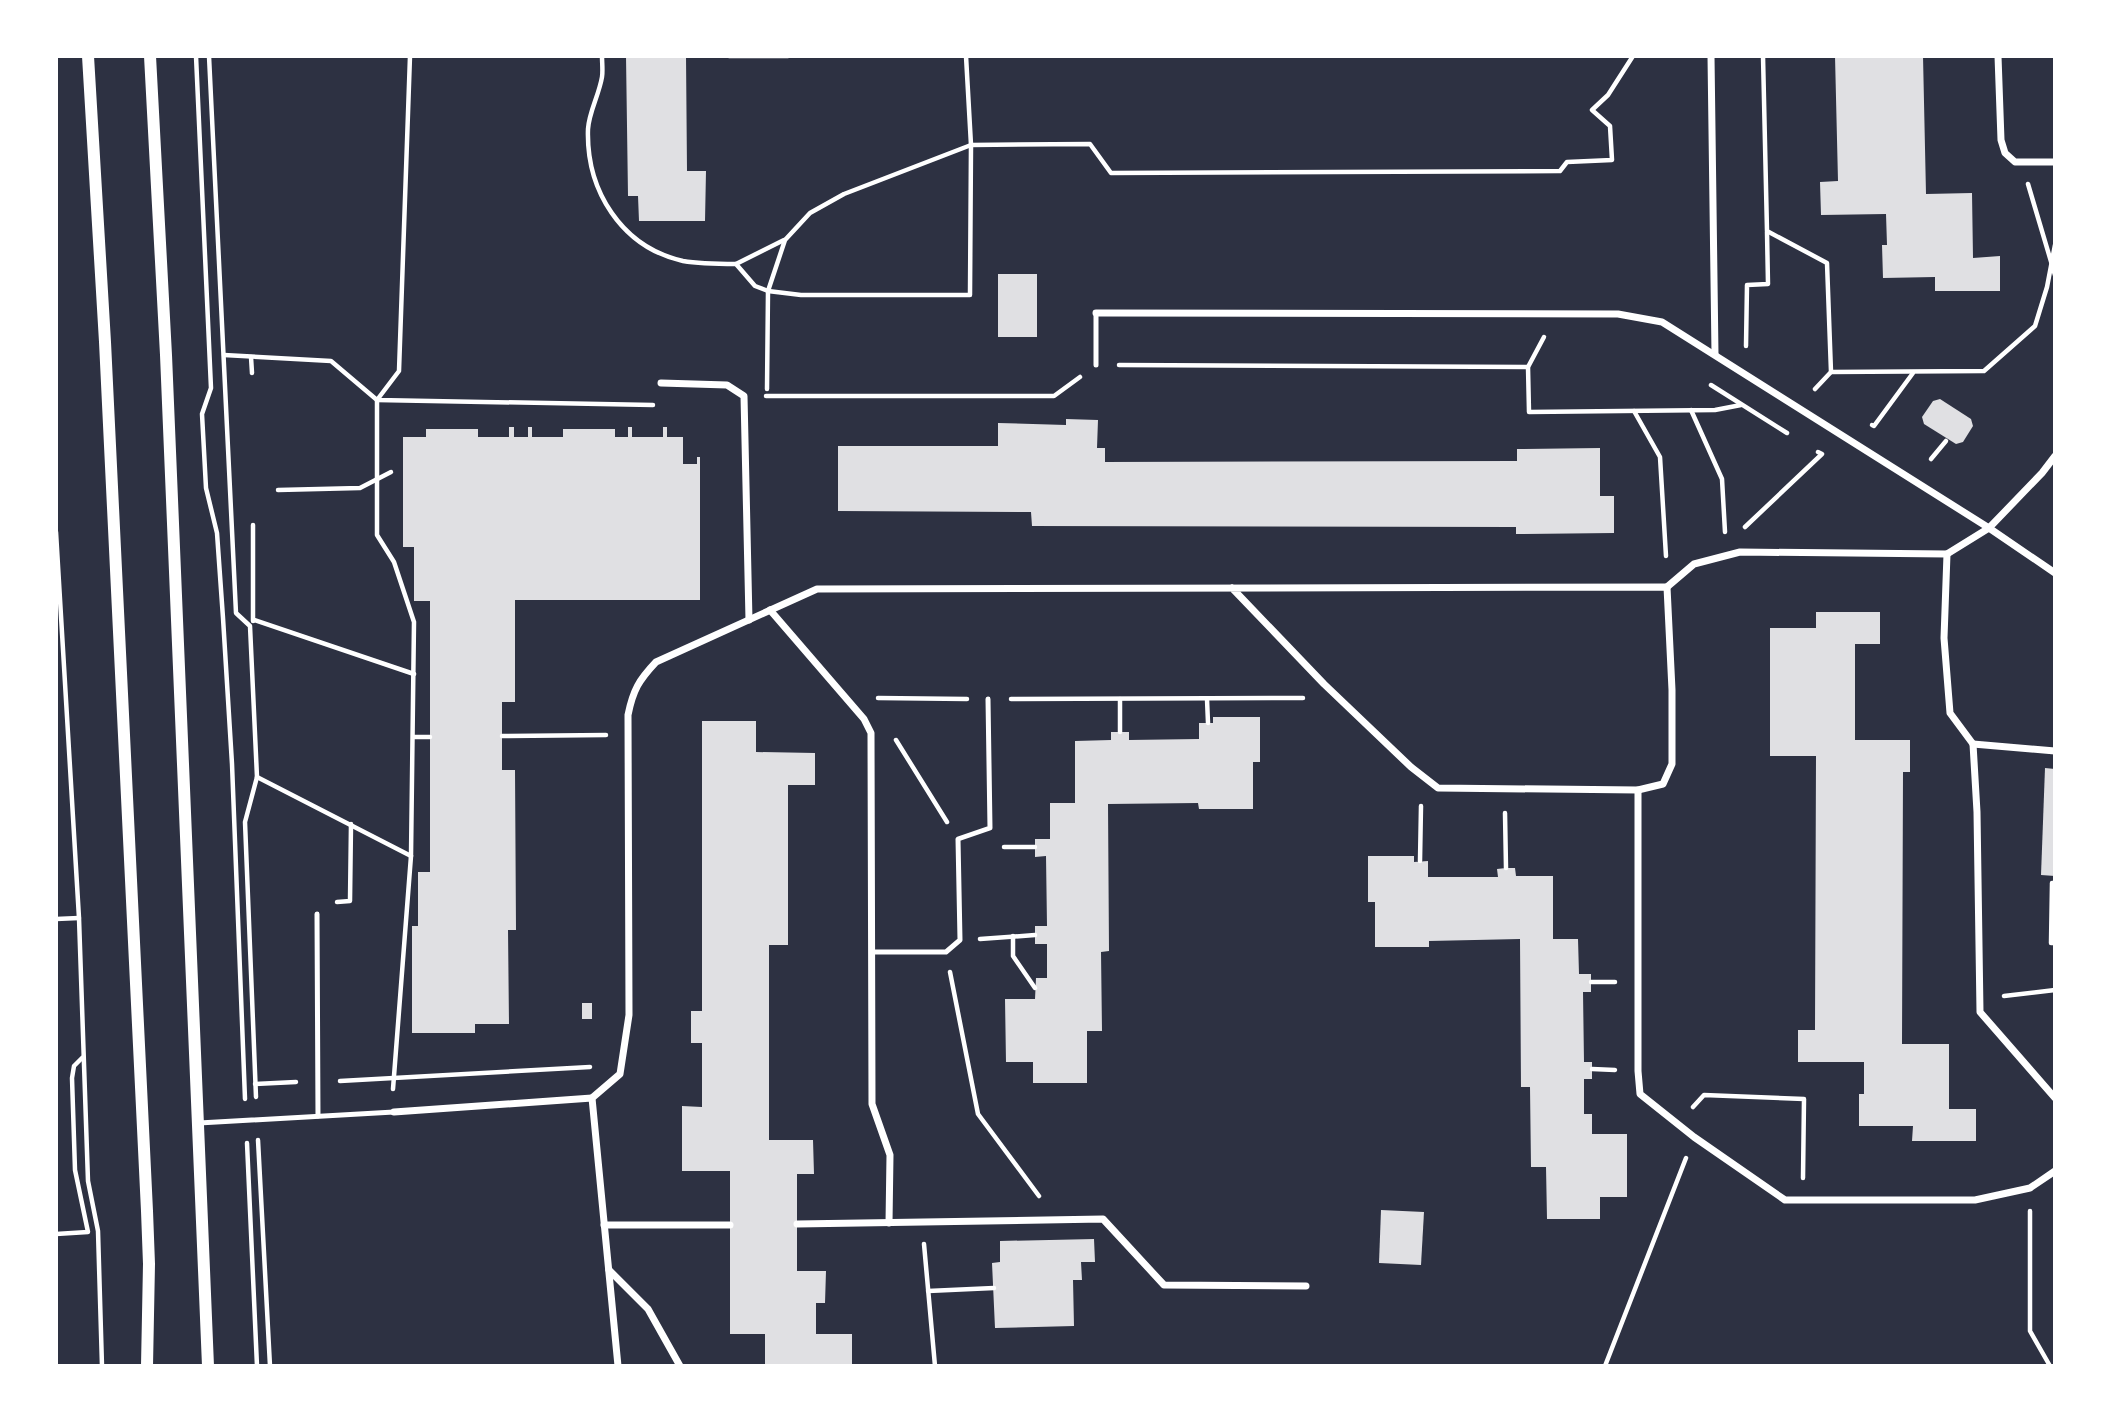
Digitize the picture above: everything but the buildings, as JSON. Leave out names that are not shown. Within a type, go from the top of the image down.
[{"type":"street","points":[[88,56],[105,342],[147,1211],[147,1366]]},
{"type":"street","points":[[150,56],[166,355],[208,1366]]},
{"type":"street","points":[[1712,56],[1715,354]]},
{"type":"street","points":[[1998,56],[2002,145],[2008,157],[2022,163],[2055,162]]},
{"type":"street","points":[[1096,313],[1618,314],[1662,322],[1989,528],[2055,573]]},
{"type":"street","points":[[661,383],[727,385],[744,396],[749,620]]},
{"type":"street","points":[[394,1112],[592,1098],[620,1074],[629,1015],[628,715],[635,688],[640,678],[656,662],[817,589],[1667,587],[1694,564],[1740,552],[1948,554],[1989,528],[2055,456]]},
{"type":"street","points":[[1948,554],[1944,638],[1950,713],[1973,744],[1977,812],[1980,1012],[2055,1098]]},
{"type":"street","points":[[1232,588],[1324,684],[1411,767],[1438,788],[1638,790],[1663,783],[1672,764],[1667,587]]},
{"type":"street","points":[[770,610],[864,719],[871,733],[872,1104],[890,1155],[889,1223]]},
{"type":"street","points":[[1973,744],[2055,751]]},
{"type":"street","points":[[1638,790],[1640,1094],[1695,1137],[1786,1200],[1975,1200],[2030,1188],[2055,1171]]},
{"type":"street","points":[[592,1098],[618,1366]]},
{"type":"street","points":[[797,1224],[1103,1219],[1164,1286],[1306,1286]]},
{"type":"street","points":[[604,1225],[730,1225]]},
{"type":"street","points":[[608,1270],[648,1309],[680,1366]]},
{"type":"lane","points":[[1096,313],[1096,365]]},
{"type":"lane","points":[[873,952],[946,952],[960,940],[958,839],[990,828],[988,699]]},
{"type":"lane","points":[[317,914],[318,1116]]},
{"type":"lane","points":[[196,1123],[394,1112]]},
{"type":"path","points":[[196,56],[211,388],[202,414],[206,488],[217,533],[232,764],[257,1366]]},
{"type":"path","points":[[209,56],[236,613],[250,626]]},
{"type":"path","points":[[394,1112],[393,1079],[411,856],[414,622],[394,562],[377,534],[377,400],[399,371],[410,56]]},
{"type":"path","points":[[602,56],[602,77],[588,126],[588,157],[597,190],[611,213],[628,234],[655,251],[682,260],[736,264],[785,240],[810,213],[844,194],[971,145],[1090,144],[1111,173],[1560,171],[1567,162],[1612,160],[1610,126],[1592,110],[1608,95],[1633,56]]},
{"type":"path","points":[[729,56],[788,56]]},
{"type":"path","points":[[736,264],[755,286],[768,291],[801,295],[970,295],[971,145],[966,56]]},
{"type":"path","points":[[1746,347],[1747,285],[1768,284],[1763,56]]},
{"type":"path","points":[[2022,163],[2055,275]]},
{"type":"path","points":[[1767,231],[1827,263],[1831,372]]},
{"type":"path","points":[[767,396],[768,291],[785,240]]},
{"type":"path","points":[[1815,388],[1831,372],[1984,371],[2035,326],[2055,245]]},
{"type":"path","points":[[1557,336],[1544,336],[1528,367],[1529,412],[1715,410],[1741,405]]},
{"type":"path","points":[[224,355],[331,361],[377,400],[661,406]]},
{"type":"path","points":[[251,357],[252,373]]},
{"type":"path","points":[[744,396],[1054,396],[1096,365],[1528,367]]},
{"type":"path","points":[[1874,426],[1913,373]]},
{"type":"path","points":[[1710,384],[1799,440]]},
{"type":"path","points":[[1634,410],[1660,457],[1667,587]]},
{"type":"path","points":[[1691,410],[1722,479],[1725,539]]},
{"type":"path","points":[[1931,458],[1946,441]]},
{"type":"path","points":[[1742,530],[1822,454],[1810,447]]},
{"type":"path","points":[[278,490],[360,488],[391,472],[378,472]]},
{"type":"path","points":[[253,525],[254,620],[250,626],[257,777],[245,822],[270,1366]]},
{"type":"path","points":[[56,532],[79,918],[88,1181],[99,1231],[102,1366]]},
{"type":"path","points":[[254,620],[414,674]]},
{"type":"path","points":[[845,697],[1305,698],[1324,684]]},
{"type":"path","points":[[1120,699],[1120,732]]},
{"type":"path","points":[[1207,699],[1208,723]]},
{"type":"path","points":[[891,733],[958,839]]},
{"type":"path","points":[[502,736],[628,735]]},
{"type":"path","points":[[414,737],[430,737]]},
{"type":"path","points":[[257,777],[411,856]]},
{"type":"path","points":[[1420,862],[1421,798],[1438,788]]},
{"type":"path","points":[[1505,788],[1506,868]]},
{"type":"path","points":[[317,914],[317,903],[350,901],[351,824]]},
{"type":"path","points":[[2055,883],[2052,883],[2051,943],[2055,943]]},
{"type":"path","points":[[56,919],[79,918]]},
{"type":"path","points":[[960,940],[1035,935]]},
{"type":"path","points":[[1013,936],[1013,956],[1035,988]]},
{"type":"path","points":[[946,952],[978,1114],[1056,1219]]},
{"type":"path","points":[[1979,999],[2055,990]]},
{"type":"path","points":[[83,1058],[74,1066],[72,1078],[75,1170],[88,1232]]},
{"type":"path","points":[[255,1084],[393,1079],[622,1065]]},
{"type":"path","points":[[1678,1124],[1704,1095],[1804,1099],[1802,1200]]},
{"type":"path","points":[[1605,1366],[1695,1137]]},
{"type":"path","points":[[2030,1188],[2030,1331],[2050,1366]]},
{"type":"path","points":[[922,1222],[934,1366]]},
{"type":"path","points":[[56,1234],[99,1231]]},
{"type":"path","points":[[928,1292],[993,1288]]}]
